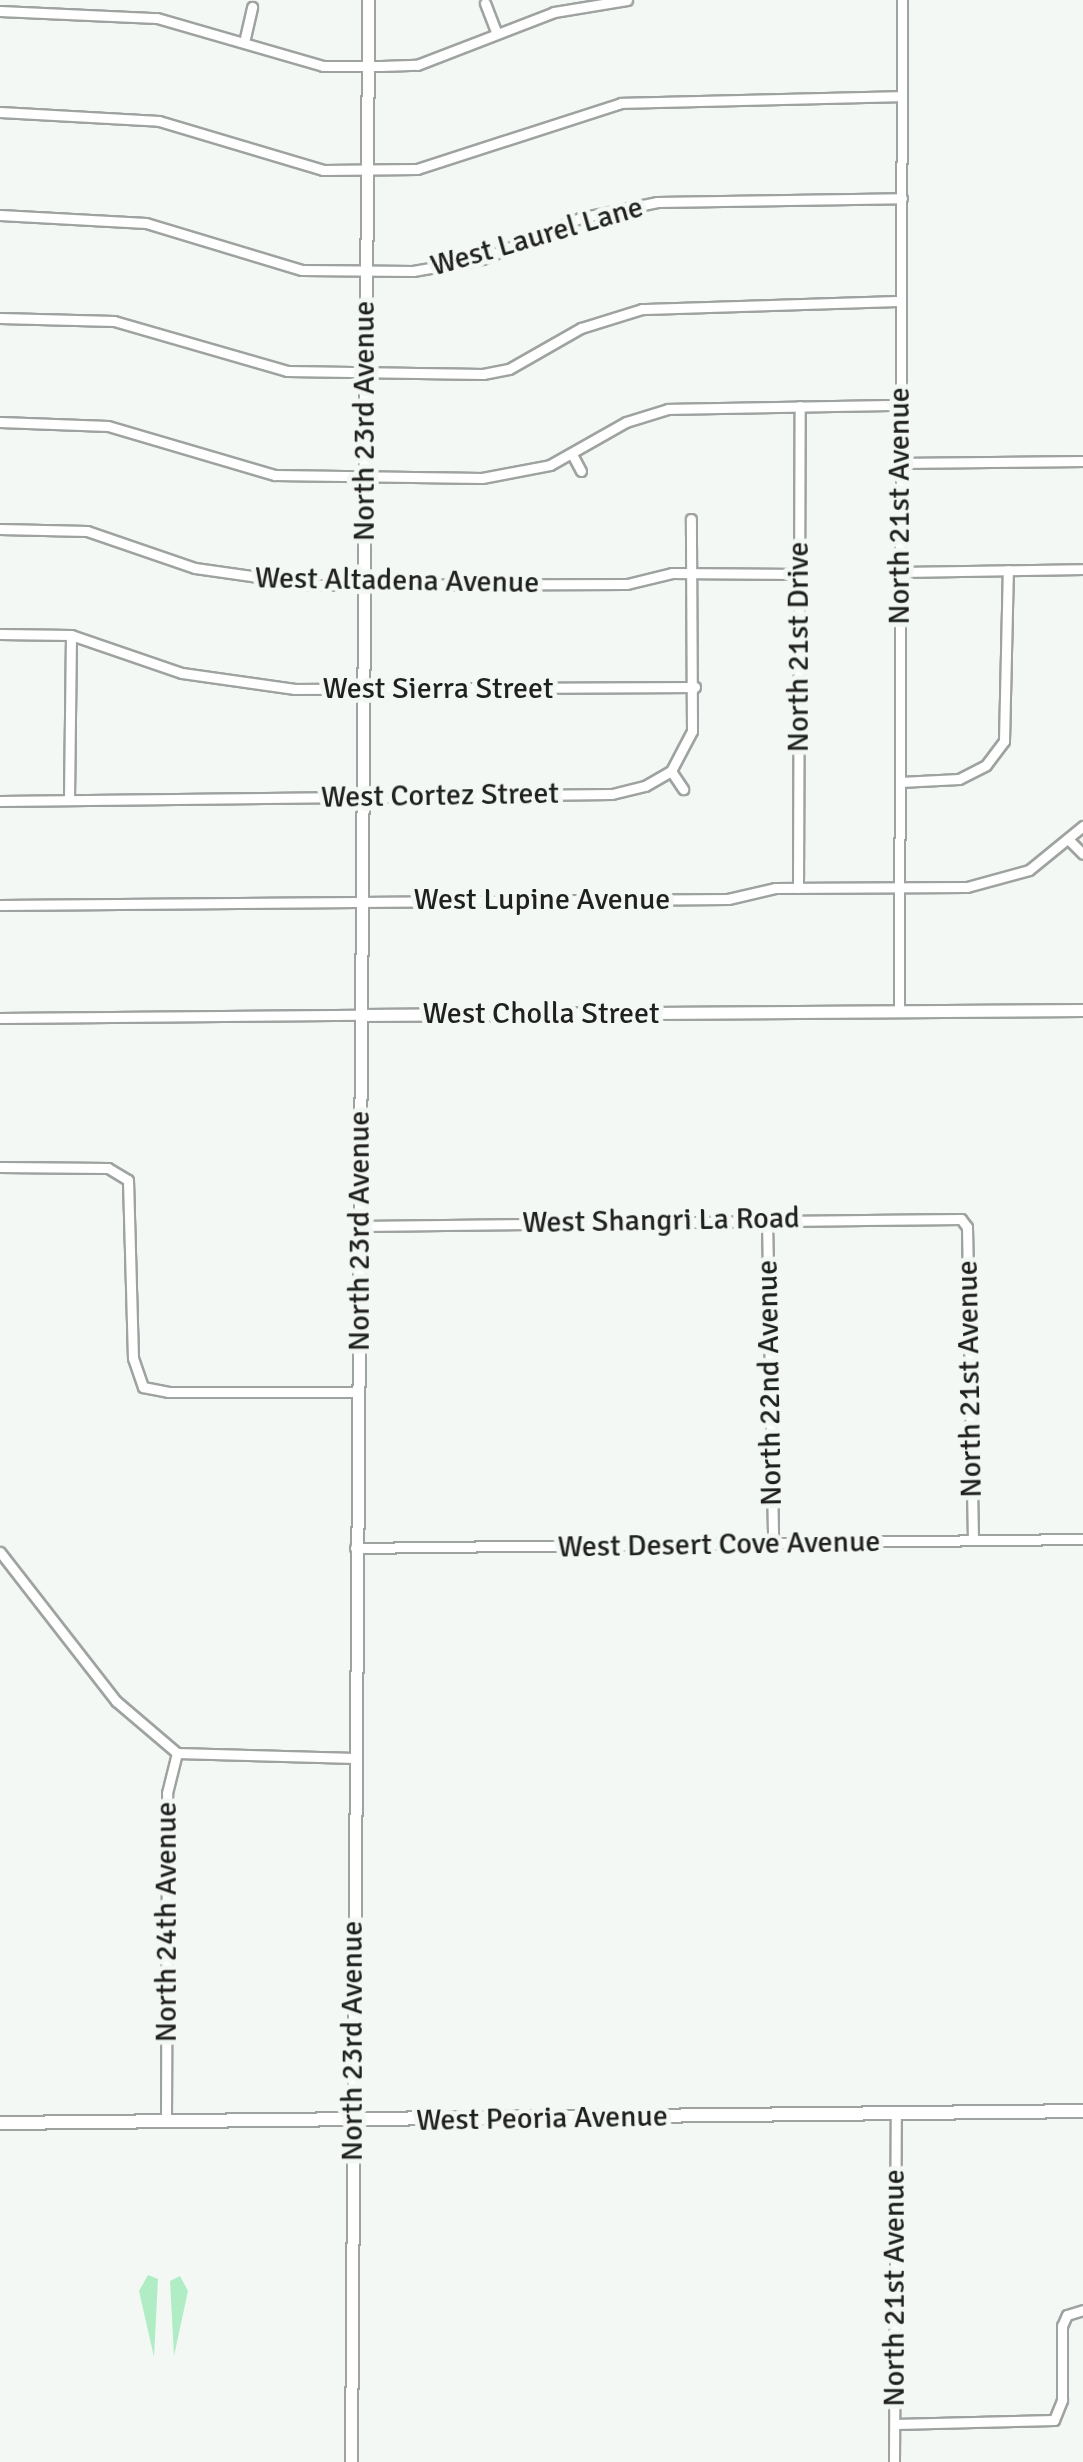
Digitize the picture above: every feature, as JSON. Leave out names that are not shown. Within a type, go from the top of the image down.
[{"type":"main road","name":"West Peoria Avenue","points":[[0,2123],[1083,2111]]},
{"type":"street","name":"North 23rd Avenue","points":[[351,2462],[368,0]]},
{"type":"street","points":[[0,10],[141,16],[245,38],[324,66],[367,66],[416,65],[496,30],[627,0]]},
{"type":"street","name":"North 21st Avenue","points":[[899,1012],[902,0]]},
{"type":"street","points":[[486,3],[496,30]]},
{"type":"street","points":[[245,38],[252,8]]},
{"type":"street","points":[[0,112],[159,122],[305,167],[366,170],[438,166],[536,126],[621,104],[902,96]]},
{"type":"street","name":"West Laurel Lane","points":[[0,215],[146,223],[279,266],[366,271],[459,266],[580,218],[657,202],[902,198]]},
{"type":"street","points":[[0,318],[114,321],[257,366],[365,374],[498,372],[591,324],[665,305],[901,301]]},
{"type":"street","points":[[0,422],[86,423],[244,470],[365,478],[505,477],[574,456],[626,422],[668,409],[900,405]]},
{"type":"street","name":"North 21st Drive","points":[[798,888],[800,406]]},
{"type":"street","points":[[574,456],[581,471]]},
{"type":"street","points":[[901,463],[1083,460]]},
{"type":"street","points":[[683,789],[670,771],[692,731],[696,573],[691,519]]},
{"type":"street","name":"West Altadena Avenue","points":[[0,529],[87,531],[248,579],[364,586],[627,584],[696,573],[800,574]]},
{"type":"street","points":[[900,572],[1083,569]]},
{"type":"street","points":[[900,782],[959,779],[986,765],[1008,730],[1008,570]]},
{"type":"street","name":"West Sierra Street","points":[[0,634],[71,635],[182,673],[262,687],[695,687]]},
{"type":"street","points":[[69,800],[71,635]]},
{"type":"street","points":[[179,689],[182,673]]},
{"type":"street","name":"West Cortez Street","points":[[0,800],[612,794],[670,771]]},
{"type":"street","name":"West Lupine Avenue","points":[[0,905],[728,899],[798,888],[1002,881],[1070,841],[1083,826]]},
{"type":"street","points":[[1070,841],[1083,854]]},
{"type":"street","name":"West Cholla Street","points":[[0,1018],[1083,1010]]},
{"type":"street","points":[[0,1167],[121,1172],[131,1193],[134,1370],[143,1386],[168,1392],[358,1392]]},
{"type":"street","name":"North 21st Avenue","points":[[962,1219],[967,1227],[973,1540]]},
{"type":"street","name":"West Shangri La Road","points":[[360,1226],[962,1219]]},
{"type":"street","name":"North 22nd Avenue","points":[[767,1220],[772,1545]]},
{"type":"street","name":"West Desert Cove Avenue","points":[[355,1548],[1083,1539]]},
{"type":"street","points":[[0,1552],[116,1701],[178,1753],[355,1758]]},
{"type":"street","name":"North 24th Avenue","points":[[166,2122],[167,1793],[178,1753]]},
{"type":"street","name":"North 21st Avenue","points":[[894,2462],[896,2114]]},
{"type":"street","points":[[894,2424],[1060,2416],[1062,2326],[1067,2315],[1083,2310]]},
{"type":"green space","points":[[148,2275],[158,2279],[154,2357],[139,2291]]},
{"type":"green space","points":[[180,2276],[188,2291],[174,2356],[170,2281]]}]
